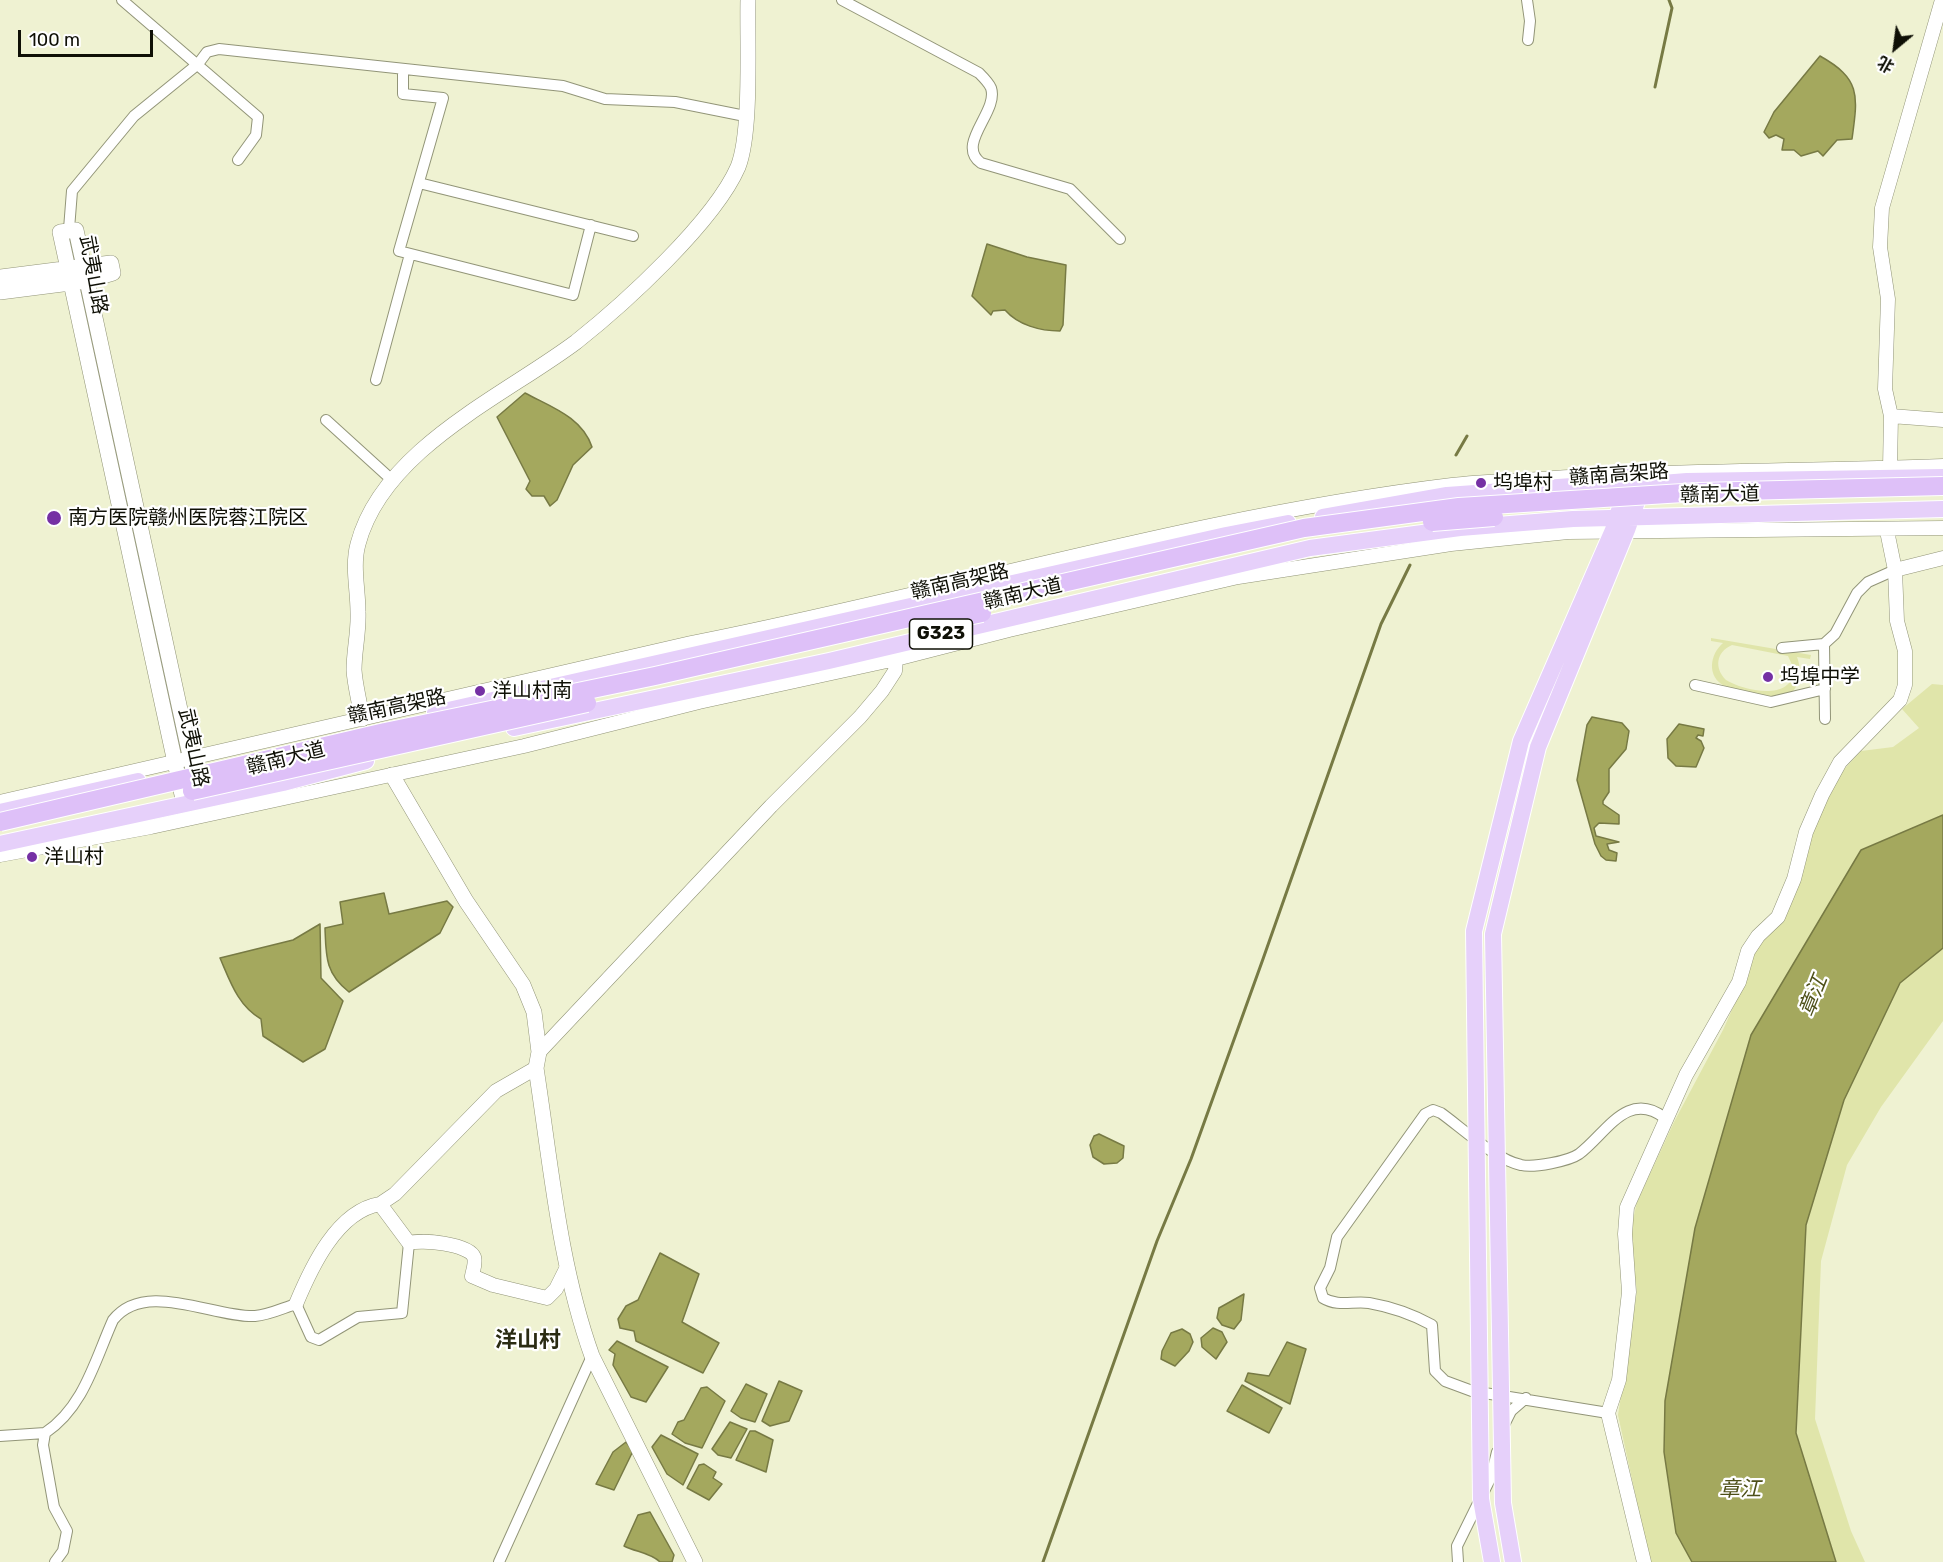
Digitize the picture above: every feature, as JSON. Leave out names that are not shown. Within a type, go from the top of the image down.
[{"type":"highway","name":"赣南高架路","points":[[0,822],[385,732],[656,676],[1304,528],[1493,505],[1699,492],[1943,486]]},
{"type":"highway","name":"赣南高架路","points":[[0,833],[268,775],[1308,538],[1417,524],[1593,508],[1943,496]]},
{"type":"main road","points":[[369,760],[354,673],[358,614],[355,566],[358,545],[369,516],[392,480],[410,462],[486,399],[575,342],[623,301],[664,261],[723,195],[738,165],[745,116],[748,0]]},
{"type":"main road","name":"武夷山路","points":[[69,230],[60,232],[77,274],[192,803]]},
{"type":"main road","points":[[0,277],[77,274]]},
{"type":"main road","points":[[0,292],[77,274]]},
{"type":"main road","name":"赣南大道","points":[[0,812],[184,766],[275,751],[362,725],[724,648],[1226,535],[1447,495],[1645,479],[1687,481],[1890,473],[1943,477]]},
{"type":"main road","points":[[1492,1562],[1482,1499],[1474,931],[1521,741],[1622,523],[1645,479]]},
{"type":"main road","points":[[1513,1562],[1503,1503],[1493,934],[1538,747],[1622,523],[1628,480]]},
{"type":"main road","points":[[1687,481],[1687,518]]},
{"type":"main road","points":[[1572,486],[1573,519]]},
{"type":"main road","name":"赣南大道","points":[[0,843],[192,803],[283,783],[369,760],[829,661],[1310,548],[1460,528],[1573,519],[1622,523],[1687,518],[1943,509]]},
{"type":"main road","points":[[820,626],[829,661]]},
{"type":"main road","points":[[724,648],[733,680]]},
{"type":"main road","points":[[275,751],[283,783]]},
{"type":"main road","points":[[392,775],[466,901],[523,985],[534,1012],[538,1052],[536,1068],[566,1269],[592,1356],[695,1562]]},
{"type":"street","points":[[122,0],[258,117],[256,135],[238,160]]},
{"type":"street","points":[[842,0],[979,73],[991,86],[992,99],[975,135],[973,150],[976,159],[1070,189],[1120,239]]},
{"type":"street","points":[[1527,0],[1530,21],[1528,40]]},
{"type":"street","points":[[1890,473],[1891,416],[1885,389],[1888,299],[1880,247],[1881,208],[1942,0]]},
{"type":"street","points":[[69,230],[72,190],[134,116],[198,64],[207,52],[219,50],[563,86],[605,99],[675,102],[745,116]]},
{"type":"street","points":[[403,69],[403,94],[443,98],[399,251],[573,295],[591,225]]},
{"type":"street","points":[[419,183],[633,236]]},
{"type":"street","points":[[376,380],[410,254]]},
{"type":"street","points":[[1891,416],[1943,420]]},
{"type":"street","points":[[326,420],[392,480]]},
{"type":"street","points":[[1645,479],[1890,473],[1943,466]]},
{"type":"street","points":[[0,802],[184,766],[362,725],[680,645],[797,622],[983,575],[1228,521],[1456,485],[1628,480]]},
{"type":"street","points":[[0,855],[151,827],[524,746],[699,702],[896,659],[1008,630],[1238,578],[1451,544],[1622,523],[1892,530],[1943,528]]},
{"type":"street","points":[[1644,1562],[1608,1413],[1619,1380],[1629,1292],[1625,1234],[1627,1207],[1686,1075],[1739,982],[1748,951],[1758,936],[1778,917],[1794,879],[1806,832],[1836,771],[1858,743],[1892,712],[1900,700],[1905,685],[1905,651],[1897,621],[1892,530]]},
{"type":"street","points":[[1782,648],[1824,644],[1835,634],[1849,606],[1863,588],[1881,575],[1943,558]]},
{"type":"street","points":[[1824,644],[1825,719]]},
{"type":"street","points":[[538,1052],[771,806],[860,717],[895,671],[896,659]]},
{"type":"street","points":[[1695,685],[1771,702],[1825,688]]},
{"type":"street","points":[[296,1304],[310,1270],[349,1217],[366,1206],[380,1204],[394,1194],[496,1091],[536,1068]]},
{"type":"street","points":[[1608,1413],[1480,1392],[1445,1381],[1435,1371],[1432,1325],[1396,1309],[1368,1303],[1333,1304],[1323,1298],[1320,1288],[1330,1268],[1337,1237],[1425,1114],[1433,1110],[1441,1113],[1497,1153],[1521,1165],[1533,1166],[1569,1160],[1579,1154],[1625,1111],[1644,1108],[1657,1111],[1665,1118]]},
{"type":"street","points":[[296,1304],[315,1340],[329,1335],[358,1317],[402,1313],[409,1243],[380,1204]]},
{"type":"street","points":[[409,1243],[420,1240],[464,1250],[472,1254],[475,1259],[472,1276],[538,1298],[552,1295],[566,1269]]},
{"type":"street","points":[[0,1436],[45,1433],[60,1423],[95,1365],[113,1320],[125,1308],[159,1302],[256,1316],[296,1304]]},
{"type":"street","points":[[499,1562],[592,1356]]},
{"type":"street","points":[[1458,1562],[1457,1546],[1460,1537],[1482,1499],[1491,1477],[1511,1411],[1526,1398]]},
{"type":"street","points":[[45,1433],[43,1445],[54,1507],[67,1531],[63,1551],[56,1562]]},
{"type":"shaded area","points":[[1711,638],[1811,655],[1810,659],[1797,657],[1800,671],[1794,690],[1783,698],[1772,699],[1731,688],[1719,682],[1712,665],[1715,653],[1723,643],[1711,641]],"holes":[[[1732,645],[1788,656],[1794,669],[1792,679],[1777,690],[1755,690],[1734,684],[1726,680],[1718,665],[1720,656]]]},
{"type":"shaded area","points":[[1932,684],[1943,685],[1943,815],[1860,850],[1695,1228],[1665,1401],[1664,1452],[1676,1533],[1692,1562],[1650,1562],[1618,1415],[1637,1291],[1629,1237],[1637,1202],[1674,1122],[1723,1030],[1747,976],[1752,956],[1837,777],[1861,751],[1893,747],[1919,728],[1902,709]]},
{"type":"shaded area","points":[[1943,948],[1943,1021],[1881,1107],[1847,1165],[1821,1261],[1815,1419],[1851,1531],[1865,1562],[1836,1562],[1796,1433],[1806,1225],[1844,1100],[1900,983]]},
{"type":"water","points":[[1820,56],[1843,72],[1854,90],[1855,111],[1852,139],[1837,140],[1823,156],[1818,151],[1801,156],[1794,150],[1782,150],[1784,139],[1776,135],[1769,138],[1764,132],[1774,112]]},
{"type":"water","points":[[987,244],[1027,257],[1066,265],[1063,325],[1060,331],[1030,326],[1016,320],[1005,310],[993,311],[991,315],[972,296]]},
{"type":"water","points":[[525,393],[573,420],[581,428],[592,447],[573,465],[557,500],[550,506],[544,496],[532,496],[526,489],[530,481],[497,417]]},
{"type":"water","points":[[1592,717],[1622,723],[1629,731],[1626,749],[1609,769],[1609,792],[1603,801],[1603,804],[1619,815],[1619,824],[1599,823],[1594,828],[1596,836],[1619,842],[1607,844],[1609,850],[1617,853],[1616,861],[1606,860],[1601,856],[1595,844],[1577,780],[1587,725]]},
{"type":"water","points":[[1679,724],[1704,729],[1703,736],[1698,735],[1696,738],[1701,741],[1704,748],[1696,767],[1676,766],[1668,758],[1667,739]]},
{"type":"water","name":"章江","points":[[1943,815],[1943,948],[1900,983],[1844,1100],[1806,1225],[1796,1433],[1836,1562],[1692,1562],[1676,1533],[1664,1452],[1665,1401],[1695,1228],[1751,1035],[1861,850]]},
{"type":"water","points":[[384,893],[389,914],[447,901],[453,907],[440,933],[349,992],[335,978],[328,963],[325,928],[343,924],[340,902]]},
{"type":"water","points":[[320,924],[321,978],[343,1001],[325,1049],[303,1062],[263,1036],[261,1019],[253,1014],[241,1000],[220,958],[293,940]]},
{"type":"water","points":[[1099,1134],[1124,1146],[1123,1158],[1117,1163],[1104,1164],[1093,1157],[1090,1145],[1094,1136]]},
{"type":"water","points":[[660,1253],[699,1274],[682,1322],[719,1343],[703,1373],[636,1341],[634,1331],[620,1328],[618,1319],[626,1306],[638,1300]]},
{"type":"water","points":[[1244,1294],[1241,1320],[1234,1329],[1222,1325],[1217,1318],[1219,1308]]},
{"type":"water","points":[[1213,1328],[1222,1332],[1227,1342],[1216,1359],[1202,1347],[1201,1338]]},
{"type":"water","points":[[1182,1329],[1190,1334],[1193,1342],[1189,1351],[1175,1366],[1161,1359],[1162,1351],[1171,1333]]},
{"type":"water","points":[[617,1341],[668,1367],[646,1402],[631,1397],[613,1365],[615,1354],[609,1350]]},
{"type":"water","points":[[1287,1342],[1306,1349],[1290,1404],[1245,1381],[1248,1373],[1269,1376]]},
{"type":"water","points":[[779,1381],[802,1391],[789,1421],[770,1426],[762,1421]]},
{"type":"water","points":[[746,1384],[767,1394],[755,1422],[741,1418],[731,1411]]},
{"type":"water","points":[[1242,1385],[1282,1408],[1269,1433],[1227,1411]]},
{"type":"water","points":[[707,1387],[725,1401],[702,1448],[685,1443],[672,1434],[678,1422],[684,1420],[701,1388]]},
{"type":"water","points":[[730,1422],[747,1429],[731,1458],[718,1455],[712,1449]]},
{"type":"water","points":[[750,1431],[755,1431],[773,1440],[766,1472],[736,1460]]},
{"type":"water","points":[[661,1435],[698,1454],[683,1485],[667,1474],[652,1447]]},
{"type":"water","points":[[626,1442],[633,1451],[614,1490],[596,1484],[613,1452]]},
{"type":"water","points":[[704,1464],[716,1472],[713,1478],[722,1484],[709,1500],[687,1488],[699,1465]]},
{"type":"water","points":[[650,1512],[674,1555],[672,1562],[660,1562],[624,1546],[638,1515]]},
{"type":"waterway","points":[[1655,87],[1672,8],[1669,0]]},
{"type":"waterway","points":[[1456,455],[1467,436]]},
{"type":"waterway","points":[[1043,1562],[1157,1241],[1191,1159],[1381,624],[1410,565]]},
{"type":"place","name":"坞埠村","points":[[1481,483]]},
{"type":"place","name":"南方医院赣州医院蓉江院区","points":[[54,518]]},
{"type":"place","name":"坞埠中学","points":[[1768,677]]},
{"type":"place","name":"洋山村南","points":[[480,691]]},
{"type":"place","name":"洋山村","points":[[32,857]]},
{"type":"district","name":"洋山村","points":[[528,1341]]}]
